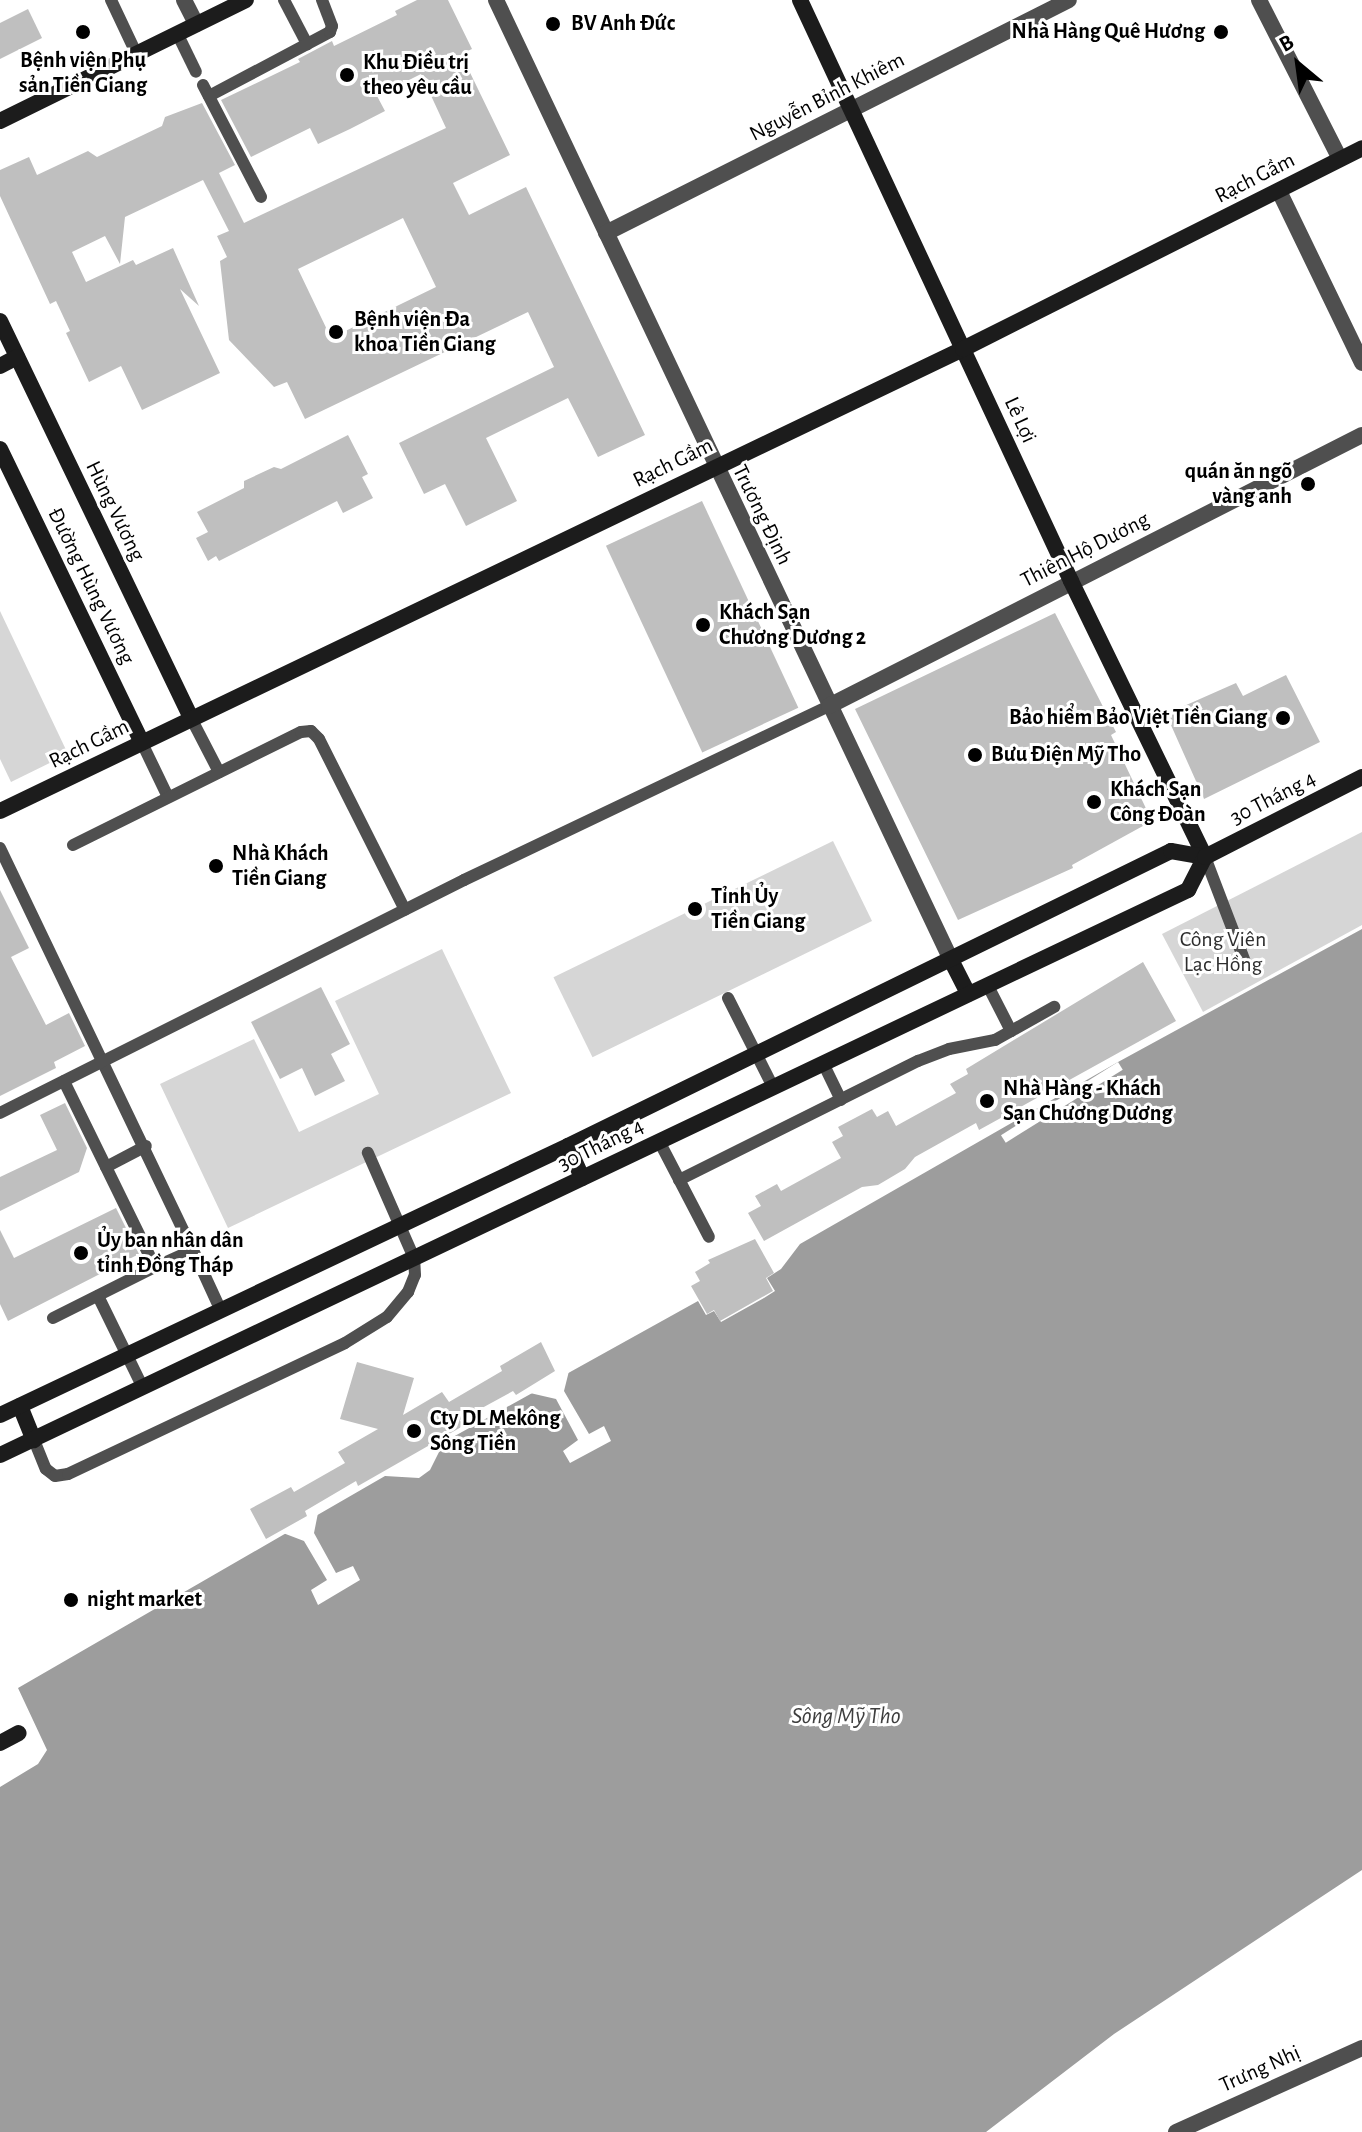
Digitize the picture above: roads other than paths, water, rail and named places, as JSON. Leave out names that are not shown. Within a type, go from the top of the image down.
[{"type":"main road","points":[[0,121],[246,0]]},
{"type":"main road","name":"Lê Lợi","points":[[800,0],[1071,581],[1205,857]]},
{"type":"main road","name":"Rạch Gầm","points":[[0,811],[963,349],[1362,148]]},
{"type":"main road","name":"Hùng Vương","points":[[0,321],[191,718]]},
{"type":"main road","points":[[0,366],[17,357]]},
{"type":"main road","name":"Đường Hùng Vương","points":[[0,449],[142,743]]},
{"type":"main road","name":"30 Tháng 4","points":[[0,1455],[1188,890],[1205,857],[1362,777]]},
{"type":"main road","name":"30 Tháng 4","points":[[0,1415],[568,1146],[1171,851],[1205,857]]},
{"type":"main road","points":[[951,960],[968,994]]},
{"type":"main road","points":[[568,1146],[582,1178]]},
{"type":"main road","points":[[20,1406],[34,1440]]},
{"type":"main road","points":[[0,1743],[19,1733]]},
{"type":"street","points":[[184,0],[196,24]]},
{"type":"street","name":"Trương Định","points":[[496,0],[951,960]]},
{"type":"street","name":"Nguyễn Bỉnh Khiêm","points":[[606,233],[1069,0]]},
{"type":"street","points":[[1259,0],[1340,159]]},
{"type":"street","points":[[1279,191],[1362,363]]},
{"type":"street","name":"Thiên Hộ Dương","points":[[829,706],[1362,435]]},
{"type":"street","name":"Trưng Nhị","points":[[1176,2132],[1362,2048]]},
{"type":"lane","points":[[111,0],[136,53]]},
{"type":"lane","points":[[284,0],[307,44]]},
{"type":"lane","points":[[261,197],[206,90],[330,32],[332,26],[322,0]]},
{"type":"lane","points":[[177,33],[196,72]]},
{"type":"lane","points":[[0,1113],[405,910],[829,706]]},
{"type":"lane","points":[[191,718],[219,772]]},
{"type":"lane","points":[[73,845],[301,732],[311,731],[319,739],[405,910]]},
{"type":"lane","points":[[142,743],[168,797]]},
{"type":"lane","points":[[0,848],[146,1146],[221,1311]]},
{"type":"lane","points":[[1205,857],[1245,962]]},
{"type":"lane","points":[[987,984],[1011,1031]]},
{"type":"lane","points":[[728,998],[773,1087]]},
{"type":"lane","points":[[679,1180],[918,1061],[949,1049],[995,1040],[1054,1007]]},
{"type":"lane","points":[[823,1063],[841,1100]]},
{"type":"lane","points":[[64,1081],[155,1267]]},
{"type":"lane","points":[[659,1141],[709,1237]]},
{"type":"lane","points":[[106,1167],[146,1146]]},
{"type":"lane","points":[[34,1440],[46,1469],[55,1476],[68,1474],[345,1343],[387,1317],[408,1292],[415,1275],[414,1258],[368,1153]]},
{"type":"lane","points":[[53,1318],[193,1250]]},
{"type":"lane","points":[[98,1296],[143,1388]]},
{"type":"water","name":"Sông Mỹ Tho","points":[[1362,929],[1362,1870],[1114,2034],[986,2132],[0,2132],[0,1787],[38,1764],[47,1750],[18,1688],[385,1476],[419,1478],[430,1470],[444,1442],[698,1301],[706,1315],[714,1311],[721,1322],[764,1298],[775,1291],[767,1278],[781,1269],[800,1244],[1118,1062]]},
{"type":"place","name":"BV Anh Đức","points":[[553,24]]},
{"type":"place","name":"Bệnh viện Phụ sản Tiền Giang","points":[[83,32]]},
{"type":"place","name":"Nhà Hàng Quê Hương","points":[[1221,32]]},
{"type":"place","name":"Khu Điều trị theo yêu cầu","points":[[347,75]]},
{"type":"place","name":"Bệnh viện Đa khoa Tiền Giang","points":[[336,332]]},
{"type":"place","name":"quán ăn ngõ vàng anh","points":[[1308,484]]},
{"type":"place","name":"Khách Sạn Chương Dương 2","points":[[703,625]]},
{"type":"place","name":"Bảo hiểm Bảo Việt Tiền Giang","points":[[1283,718]]},
{"type":"place","name":"Bưu Điện Mỹ Tho","points":[[975,755]]},
{"type":"place","name":"Khách Sạn Công Đoàn","points":[[1094,802]]},
{"type":"place","name":"Nhà Khách Tiền Giang","points":[[216,866]]},
{"type":"place","name":"Tỉnh Ủy Tiền Giang","points":[[695,909]]},
{"type":"place","name":"Nhà Hàng - Khách Sạn Chương Dương","points":[[987,1101]]},
{"type":"place","name":"Ủy ban nhân dân tỉnh Đồng Tháp","points":[[81,1253]]},
{"type":"place","name":"Cty DL Mekông Sông Tiền","points":[[414,1431]]},
{"type":"place","name":"night market","points":[[71,1600]]},
{"type":"park label","name":"Công Viên Lạc Hồng","points":[[1223,952]]}]
